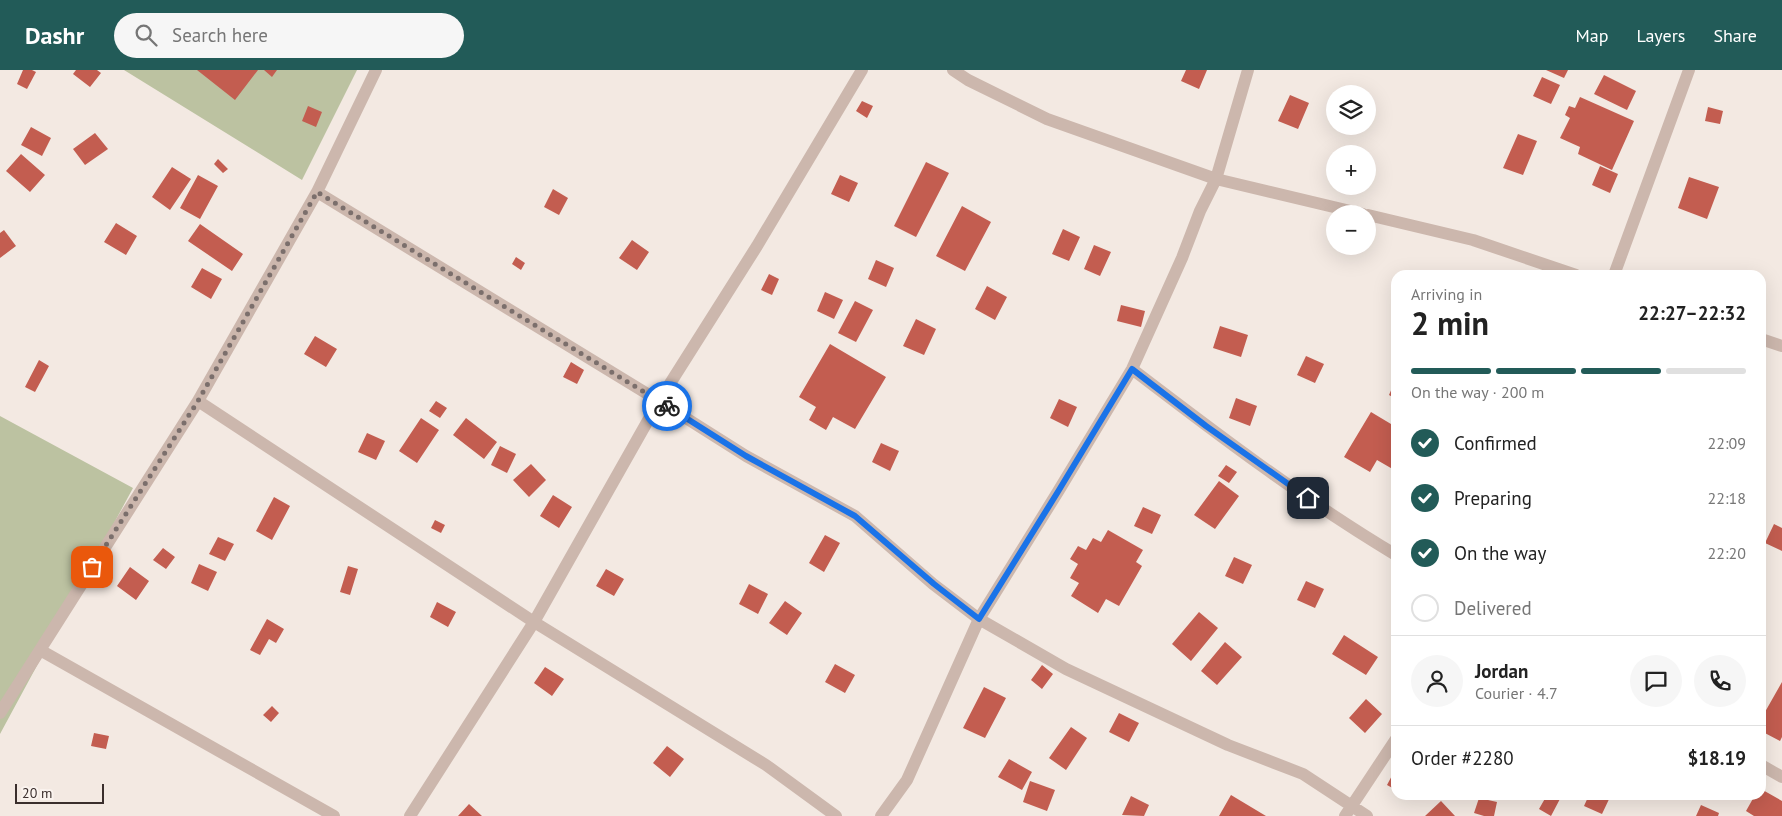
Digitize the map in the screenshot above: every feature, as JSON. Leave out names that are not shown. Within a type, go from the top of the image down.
[{"type":"street","points":[[0,713],[198,401],[317,192],[376,70]]},
{"type":"street","points":[[410,816],[534,622],[659,401],[757,246],[862,70]]},
{"type":"street","points":[[953,70],[968,80],[1047,119],[1216,179],[1326,205]]},
{"type":"street","points":[[881,816],[907,780],[979,619],[1132,369],[1182,258],[1200,211],[1216,179],[1248,70]]},
{"type":"street","points":[[1616,270],[1689,70]]},
{"type":"street","points":[[317,192],[746,456],[855,516],[934,584],[979,619],[1066,669],[1228,745],[1303,774],[1349,811],[1367,816]]},
{"type":"street","points":[[1376,217],[1473,240],[1561,270]]},
{"type":"street","points":[[1766,341],[1782,346]]},
{"type":"street","points":[[1132,369],[1206,426],[1366,537],[1391,552]]},
{"type":"street","points":[[198,401],[534,622],[766,764],[836,816]]},
{"type":"street","points":[[40,650],[334,816]]},
{"type":"street","points":[[1349,811],[1391,747]]},
{"type":"street","points":[[1766,768],[1782,777]]},
{"type":"green space","points":[[124,70],[357,70],[302,180]]},
{"type":"green space","points":[[0,416],[133,488],[0,734]]},
{"type":"building","points":[[23,70],[36,72],[27,89],[17,84]]},
{"type":"building","points":[[76,70],[97,70],[101,73],[90,87],[73,74]]},
{"type":"building","points":[[197,70],[258,70],[235,100]]},
{"type":"building","points":[[264,70],[277,70],[272,77]]},
{"type":"building","points":[[1186,70],[1207,70],[1199,89],[1181,81]]},
{"type":"building","points":[[1546,70],[1568,70],[1564,78]]},
{"type":"building","points":[[1604,75],[1636,91],[1627,110],[1594,94]]},
{"type":"building","points":[[1542,77],[1560,85],[1551,104],[1533,96]]},
{"type":"building","points":[[1290,95],[1309,103],[1298,129],[1278,121]]},
{"type":"building","points":[[1580,97],[1634,121],[1612,170],[1578,154],[1580,147],[1560,138],[1570,118],[1565,115],[1569,106],[1575,108]]},
{"type":"building","points":[[862,101],[873,106],[867,118],[856,111]]},
{"type":"building","points":[[308,106],[322,112],[316,127],[302,121]]},
{"type":"building","points":[[1708,107],[1723,111],[1720,124],[1705,121]]},
{"type":"building","points":[[31,127],[51,138],[42,156],[21,145]]},
{"type":"building","points":[[95,133],[108,149],[85,165],[73,149]]},
{"type":"building","points":[[1518,134],[1537,141],[1523,175],[1503,168]]},
{"type":"building","points":[[21,154],[45,175],[30,192],[6,171]]},
{"type":"building","points":[[218,159],[228,169],[223,173],[214,164]]},
{"type":"building","points":[[926,162],[949,173],[916,237],[894,226]]},
{"type":"building","points":[[1600,166],[1618,174],[1610,193],[1592,185]]},
{"type":"building","points":[[172,167],[191,179],[170,210],[152,197]]},
{"type":"building","points":[[198,175],[218,186],[200,219],[180,208]]},
{"type":"building","points":[[840,175],[858,183],[849,202],[831,194]]},
{"type":"building","points":[[1689,177],[1719,187],[1707,219],[1678,208]]},
{"type":"building","points":[[553,189],[568,198],[559,215],[544,207]]},
{"type":"building","points":[[962,206],[991,222],[965,271],[936,256]]},
{"type":"building","points":[[116,223],[137,236],[126,255],[104,242]]},
{"type":"building","points":[[200,224],[243,254],[232,271],[188,241]]},
{"type":"building","points":[[1063,229],[1080,237],[1069,261],[1052,254]]},
{"type":"building","points":[[4,230],[16,246],[0,258],[0,233]]},
{"type":"building","points":[[632,240],[649,252],[637,270],[619,258]]},
{"type":"building","points":[[1094,245],[1111,252],[1100,276],[1084,269]]},
{"type":"building","points":[[516,257],[525,263],[521,270],[512,264]]},
{"type":"building","points":[[876,260],[894,268],[886,287],[868,279]]},
{"type":"building","points":[[202,268],[222,279],[211,299],[191,287]]},
{"type":"building","points":[[769,274],[779,279],[772,295],[761,290]]},
{"type":"building","points":[[987,286],[1007,297],[995,320],[975,309]]},
{"type":"building","points":[[825,292],[843,300],[834,319],[817,311]]},
{"type":"building","points":[[855,301],[873,310],[856,342],[838,333]]},
{"type":"building","points":[[1121,305],[1145,311],[1141,327],[1117,321]]},
{"type":"building","points":[[916,319],[936,329],[924,355],[903,346]]},
{"type":"building","points":[[1220,326],[1248,335],[1241,357],[1213,348]]},
{"type":"building","points":[[315,336],[337,349],[326,367],[304,354]]},
{"type":"building","points":[[830,344],[886,377],[855,429],[833,417],[826,430],[809,420],[816,407],[799,397]]},
{"type":"building","points":[[1306,356],[1324,364],[1315,383],[1297,375]]},
{"type":"building","points":[[39,360],[49,366],[35,392],[25,387]]},
{"type":"building","points":[[571,362],[584,370],[577,384],[563,377]]},
{"type":"building","points":[[1236,398],[1257,406],[1250,426],[1229,418]]},
{"type":"building","points":[[1059,399],[1077,407],[1068,427],[1050,418]]},
{"type":"building","points":[[436,401],[447,408],[440,418],[429,411]]},
{"type":"building","points":[[1371,412],[1391,424],[1391,468],[1377,460],[1370,472],[1344,457]]},
{"type":"building","points":[[421,418],[439,430],[417,463],[399,451]]},
{"type":"building","points":[[466,418],[497,442],[484,459],[453,435]]},
{"type":"building","points":[[367,433],[385,441],[376,460],[358,452]]},
{"type":"building","points":[[881,443],[899,451],[890,471],[872,462]]},
{"type":"building","points":[[500,446],[516,454],[507,473],[491,465]]},
{"type":"building","points":[[531,464],[546,480],[529,497],[513,480]]},
{"type":"building","points":[[1226,465],[1237,472],[1229,483],[1218,476]]},
{"type":"building","points":[[1219,481],[1239,496],[1215,529],[1194,515]]},
{"type":"building","points":[[553,495],[572,507],[559,528],[540,516]]},
{"type":"building","points":[[274,497],[290,506],[272,540],[256,531]]},
{"type":"building","points":[[1143,507],[1161,515],[1152,534],[1134,526]]},
{"type":"building","points":[[435,520],[445,525],[441,533],[431,528]]},
{"type":"building","points":[[1774,524],[1782,528],[1782,551],[1766,543]]},
{"type":"building","points":[[1108,530],[1143,550],[1136,562],[1142,566],[1119,606],[1106,599],[1098,613],[1071,596],[1079,583],[1070,578],[1078,564],[1070,559],[1078,546],[1086,550],[1093,538],[1101,542]]},
{"type":"building","points":[[825,535],[840,543],[824,572],[809,563]]},
{"type":"building","points":[[218,537],[234,544],[225,561],[209,554]]},
{"type":"building","points":[[163,548],[175,557],[166,569],[153,560]]},
{"type":"building","points":[[1234,557],[1252,565],[1243,584],[1225,576]]},
{"type":"building","points":[[199,564],[217,572],[208,591],[191,583]]},
{"type":"building","points":[[348,566],[358,569],[350,595],[340,592]]},
{"type":"building","points":[[130,567],[149,581],[136,600],[117,586]]},
{"type":"building","points":[[606,569],[624,579],[614,596],[596,586]]},
{"type":"building","points":[[1306,581],[1324,589],[1315,608],[1297,600]]},
{"type":"building","points":[[749,584],[768,594],[758,614],[739,604]]},
{"type":"building","points":[[785,601],[802,613],[787,635],[769,623]]},
{"type":"building","points":[[437,602],[456,612],[448,627],[430,617]]},
{"type":"building","points":[[1199,612],[1218,628],[1191,661],[1172,644]]},
{"type":"building","points":[[267,619],[284,629],[276,643],[269,639],[260,655],[250,650]]},
{"type":"building","points":[[1344,635],[1378,657],[1366,675],[1332,654]]},
{"type":"building","points":[[1225,642],[1242,657],[1217,685],[1201,671]]},
{"type":"building","points":[[835,664],[855,675],[845,693],[825,682]]},
{"type":"building","points":[[1042,665],[1053,674],[1042,689],[1031,680]]},
{"type":"building","points":[[545,667],[564,679],[552,696],[534,683]]},
{"type":"building","points":[[1782,682],[1782,737],[1780,741],[1766,734],[1766,710]]},
{"type":"building","points":[[984,687],[1006,698],[985,738],[963,728]]},
{"type":"building","points":[[1366,699],[1382,714],[1365,733],[1349,718]]},
{"type":"building","points":[[272,706],[279,713],[271,722],[263,715]]},
{"type":"building","points":[[1119,713],[1139,723],[1129,742],[1109,732]]},
{"type":"building","points":[[1071,727],[1087,738],[1066,770],[1049,758]]},
{"type":"building","points":[[94,733],[109,736],[106,749],[91,746]]},
{"type":"building","points":[[667,746],[684,759],[670,777],[653,763]]},
{"type":"building","points":[[1009,759],[1032,772],[1022,790],[998,777]]},
{"type":"building","points":[[1391,777],[1391,787],[1387,785]]},
{"type":"building","points":[[1030,781],[1055,790],[1047,811],[1023,802]]},
{"type":"building","points":[[1766,792],[1782,801],[1782,816],[1754,816],[1746,811],[1752,800],[1766,800]]},
{"type":"building","points":[[1231,795],[1266,816],[1219,816]]},
{"type":"building","points":[[1131,796],[1149,805],[1144,816],[1122,815]]},
{"type":"building","points":[[1478,800],[1497,802],[1494,816],[1474,813]]},
{"type":"building","points":[[1544,800],[1559,800],[1551,816],[1539,809]]},
{"type":"building","points":[[1587,800],[1609,800],[1602,814],[1584,806]]},
{"type":"building","points":[[1441,801],[1455,816],[1425,816]]},
{"type":"building","points":[[469,804],[482,816],[458,816]]},
{"type":"building","points":[[1701,805],[1719,813],[1718,816],[1696,816]]},
{"type":"way so far","points":[[92,567],[198,401],[317,192],[667,406]]},
{"type":"route","points":[[667,406],[746,456],[855,516],[934,584],[979,619],[1132,369],[1206,426],[1308,498]]}]
